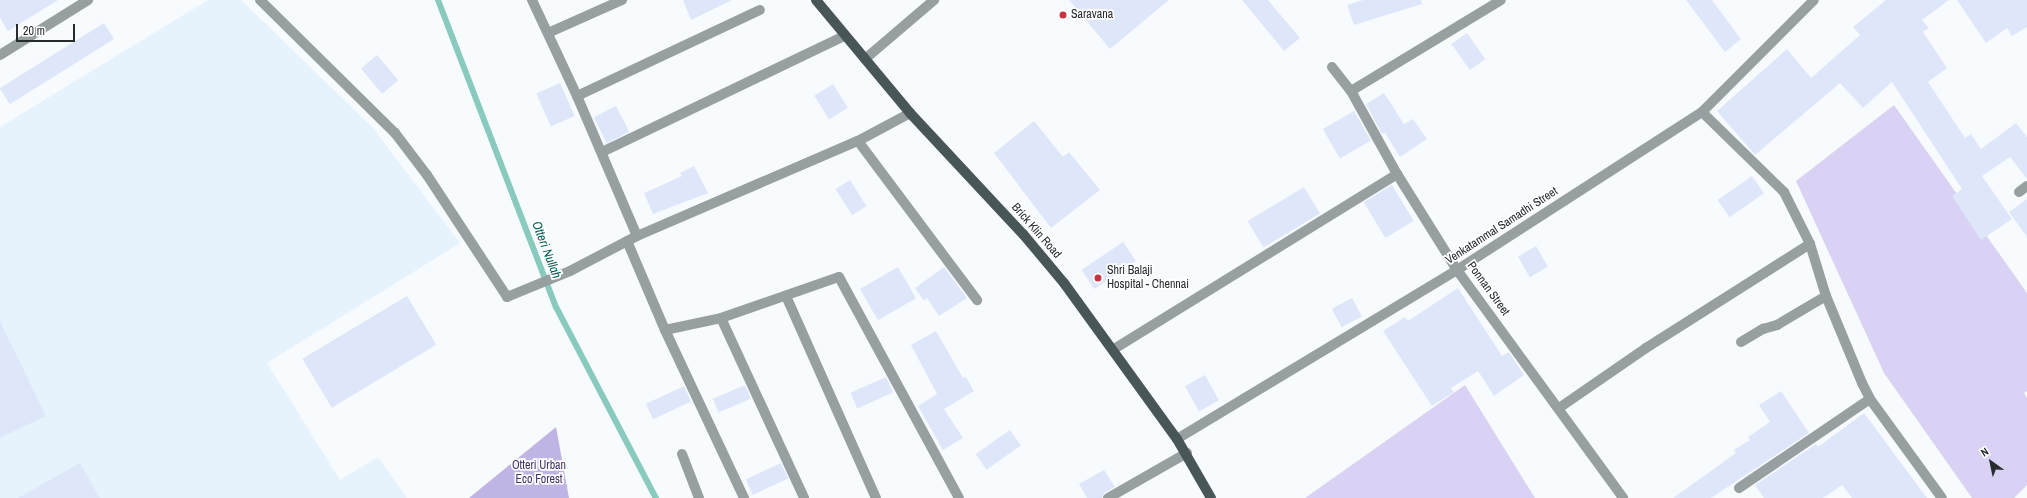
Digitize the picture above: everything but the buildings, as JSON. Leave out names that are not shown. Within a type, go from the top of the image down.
[{"type":"main road","name":"Brick Klin Road","points":[[816,0],[844,36],[910,113],[1023,234],[1114,349],[1177,439],[1211,498]]},
{"type":"street","points":[[0,55],[88,0]]},
{"type":"street","points":[[260,0],[395,133],[427,175],[507,297],[570,271],[637,236],[858,141],[910,113]]},
{"type":"street","points":[[532,0],[602,152],[637,236]]},
{"type":"street","points":[[548,33],[622,0]]},
{"type":"street","points":[[865,59],[934,0]]},
{"type":"street","points":[[1351,91],[1501,0]]},
{"type":"street","name":"Venkatammal Samadhi Street","points":[[1177,439],[1458,270],[1702,112],[1814,0]]},
{"type":"street","points":[[577,96],[760,10]]},
{"type":"street","points":[[602,152],[844,36]]},
{"type":"street","name":"Ponnan Street","points":[[1332,67],[1351,91],[1397,174],[1458,270],[1623,498]]},
{"type":"street","points":[[1702,112],[1784,192],[1810,244],[1826,296],[1870,399],[1942,498]]},
{"type":"street","points":[[858,141],[977,300]]},
{"type":"street","points":[[1114,349],[1397,174]]},
{"type":"street","points":[[627,242],[665,330],[744,498]]},
{"type":"street","points":[[1559,408],[1646,348],[1810,244]]},
{"type":"street","points":[[665,330],[721,318],[839,277],[959,498]]},
{"type":"street","points":[[786,296],[876,498]]},
{"type":"street","points":[[1741,342],[1763,329],[1777,325],[1826,296]]},
{"type":"street","points":[[721,318],[804,498]]},
{"type":"street","points":[[1740,488],[1870,399]]},
{"type":"street","points":[[1108,498],[1186,453]]},
{"type":"street","points":[[682,454],[699,498]]},
{"type":"shaded area","points":[[208,0],[241,0],[373,128],[460,243],[267,363],[340,480],[378,457],[407,498],[0,498],[0,127]]},
{"type":"shaded area","points":[[1894,105],[2027,293],[2027,391],[2024,393],[2027,398],[2027,485],[2014,498],[1972,498],[1884,373],[1796,181]]},
{"type":"shaded area","points":[[1465,385],[1535,498],[1305,498]]},
{"type":"green space","name":"Otteri Urban Eco Forest","points":[[556,427],[569,498],[469,498]]},
{"type":"waterway","name":"Otteri Nullah","points":[[438,0],[556,307],[656,498]]},
{"type":"place","name":"Saravana","points":[[1063,15]]},
{"type":"place","name":"Shri Balaji Hospital - Chennai","points":[[1098,278]]}]
